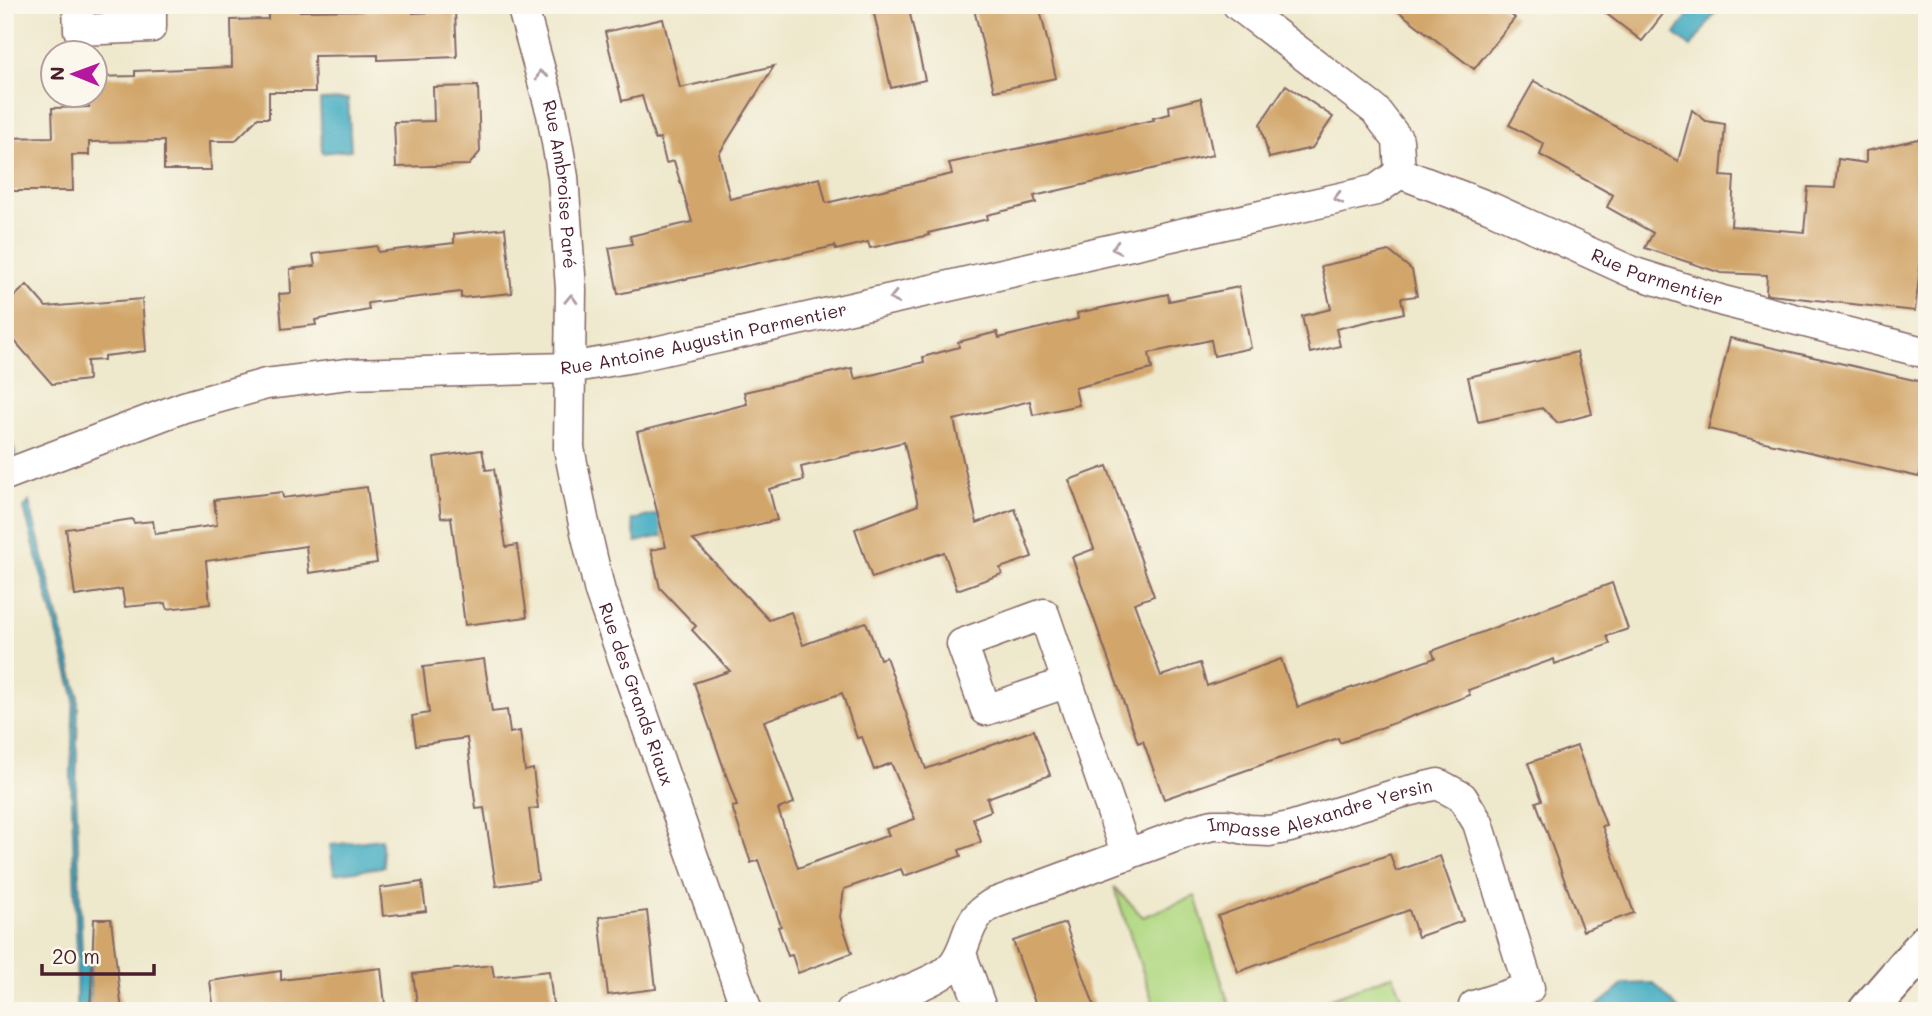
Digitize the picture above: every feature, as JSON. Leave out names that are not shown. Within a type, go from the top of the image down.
[{"type":"main road","points":[[1868,1011],[1927,943]]},
{"type":"street","points":[[78,5],[79,30],[151,27],[151,5]]},
{"type":"street","name":"Rue Ambroise Paré","points":[[522,5],[552,114],[563,177],[571,289],[569,368]]},
{"type":"street","points":[[1238,5],[1375,110],[1398,140],[1400,173]]},
{"type":"street","name":"Rue Antoine Augustin Parmentier","points":[[5,475],[184,407],[266,384],[348,374],[569,368],[1376,190],[1400,173]]},
{"type":"street","name":"Rue Parmentier","points":[[1400,173],[1489,207],[1632,272],[1723,301],[1927,353]]},
{"type":"street","name":"Rue des Grands Riaux","points":[[569,368],[569,449],[600,592],[747,1011]]},
{"type":"street","points":[[1068,682],[1127,855]]},
{"type":"street","name":"Impasse Alexandre Yersin","points":[[851,1011],[933,979],[950,969],[961,954],[975,920],[992,904],[1193,830],[1213,825],[1228,825],[1269,831],[1438,784],[1462,797],[1478,823],[1529,988],[1474,1006]]},
{"type":"street","points":[[961,954],[982,1011]]},
{"type":"green space","points":[[1114,887],[1143,917],[1195,896],[1231,1011],[1156,1011]]},
{"type":"green space","points":[[1393,975],[1408,1011],[1297,1011]]},
{"type":"water","points":[[1695,5],[1713,5],[1718,9],[1691,47],[1675,34]]},
{"type":"water","points":[[348,99],[351,150],[322,153],[320,100]]},
{"type":"water","points":[[5,419],[16,456],[9,458],[5,445]]},
{"type":"water","points":[[29,502],[78,695],[76,793],[82,957],[91,956],[89,1011],[76,1011],[77,951],[71,773],[74,696],[24,508]]},
{"type":"water","points":[[687,507],[692,529],[636,542],[632,520]]},
{"type":"water","points":[[381,839],[384,867],[334,874],[330,845]]},
{"type":"water","points":[[1654,983],[1680,1011],[1597,1011],[1597,1006],[1624,984]]},
{"type":"building","points":[[376,5],[412,5],[413,13],[455,11],[457,57],[378,60],[378,55],[314,56],[315,92],[269,92],[269,118],[258,118],[235,141],[210,141],[211,170],[164,170],[164,141],[89,142],[89,155],[72,155],[73,191],[5,191],[5,138],[53,137],[52,108],[108,108],[108,77],[135,76],[135,71],[232,67],[231,20],[268,19],[268,8],[300,8],[300,11],[376,10]]},
{"type":"building","points":[[872,5],[908,5],[925,80],[891,88]]},
{"type":"building","points":[[973,5],[1039,5],[1056,78],[994,91]]},
{"type":"building","points":[[1390,5],[1499,5],[1515,18],[1474,69]]},
{"type":"building","points":[[1595,5],[1670,5],[1642,41]]},
{"type":"building","points":[[663,19],[680,88],[774,66],[719,154],[730,199],[820,178],[826,203],[952,174],[949,163],[1154,120],[1153,118],[1170,114],[1169,106],[1201,98],[1213,155],[1034,196],[1036,203],[987,215],[988,219],[928,233],[929,235],[870,248],[868,242],[836,250],[835,246],[618,294],[609,248],[632,244],[630,236],[692,222],[674,161],[666,163],[660,138],[655,140],[642,96],[622,101],[605,32]]},
{"type":"building","points":[[1534,81],[1678,161],[1692,110],[1706,121],[1725,124],[1721,176],[1734,177],[1731,226],[1804,232],[1808,187],[1835,188],[1838,159],[1866,163],[1866,151],[1927,137],[1927,207],[1915,311],[1770,295],[1766,294],[1767,275],[1721,273],[1645,248],[1653,233],[1607,207],[1613,195],[1540,155],[1544,144],[1509,125]]},
{"type":"building","points":[[1286,85],[1333,117],[1312,148],[1269,158],[1260,124]]},
{"type":"building","points":[[478,86],[480,152],[469,165],[396,167],[394,122],[434,121],[433,87]]},
{"type":"building","points":[[505,228],[512,293],[461,298],[461,292],[368,303],[369,310],[315,320],[316,325],[282,329],[279,294],[291,293],[290,269],[315,266],[313,254],[377,246],[378,252],[454,243],[454,234]]},
{"type":"building","points":[[1389,251],[1412,270],[1417,296],[1401,298],[1404,313],[1336,329],[1340,346],[1310,353],[1302,316],[1331,309],[1321,266]]},
{"type":"building","points":[[27,285],[46,307],[142,299],[146,351],[87,361],[88,380],[52,384],[5,330],[5,305]]},
{"type":"building","points":[[1239,287],[1251,348],[1214,356],[1211,340],[1149,353],[1152,369],[1075,388],[1079,405],[1033,415],[1030,401],[954,420],[977,523],[1015,509],[1032,557],[1000,568],[1002,574],[957,590],[944,552],[872,578],[855,529],[918,505],[904,442],[801,467],[804,480],[769,489],[777,520],[693,540],[769,620],[791,612],[803,645],[866,622],[880,659],[886,657],[926,769],[1034,730],[1050,775],[987,798],[991,811],[973,818],[981,842],[959,850],[961,856],[904,876],[901,869],[844,889],[840,917],[852,953],[798,973],[792,955],[788,956],[778,927],[781,926],[758,860],[751,863],[732,807],[737,806],[694,683],[730,671],[692,630],[696,626],[660,588],[651,550],[666,547],[637,432],[747,404],[744,392],[852,368],[855,379],[924,362],[923,357],[959,347],[958,342],[997,332],[999,338],[1078,319],[1077,313],[1168,294],[1169,301]],"holes":[[[842,693],[857,738],[862,737],[874,770],[891,763],[915,819],[886,829],[889,835],[798,868],[778,809],[794,803],[764,721]]]},
{"type":"building","points":[[1730,338],[1927,383],[1927,471],[1921,469],[1919,477],[1708,429]]},
{"type":"building","points":[[1577,352],[1592,414],[1558,423],[1542,408],[1478,422],[1468,377]]},
{"type":"building","points":[[482,450],[486,470],[494,469],[506,547],[517,545],[527,617],[465,625],[451,517],[441,518],[434,457]]},
{"type":"building","points":[[1107,466],[1154,596],[1134,603],[1161,676],[1200,663],[1207,686],[1281,659],[1298,707],[1435,658],[1432,651],[1612,583],[1628,629],[1607,636],[1610,644],[1555,664],[1554,659],[1468,690],[1470,695],[1340,743],[1338,738],[1164,799],[1143,741],[1138,743],[1072,557],[1094,549],[1069,480]]},
{"type":"building","points":[[367,487],[377,563],[309,573],[306,546],[206,561],[210,604],[167,609],[166,603],[125,607],[122,589],[75,596],[66,529],[132,519],[134,523],[153,521],[155,534],[217,525],[214,500],[282,492],[283,498]]},
{"type":"building","points":[[484,659],[492,712],[507,710],[510,733],[520,731],[525,771],[533,769],[538,808],[529,809],[538,880],[496,886],[484,808],[476,809],[467,738],[416,745],[412,716],[429,713],[423,667]]},
{"type":"building","points":[[1577,746],[1606,825],[1602,826],[1634,913],[1583,931],[1536,802],[1542,800],[1528,763]]},
{"type":"building","points":[[1390,854],[1396,871],[1440,856],[1463,921],[1418,937],[1409,910],[1238,972],[1218,916]]},
{"type":"building","points":[[422,882],[426,911],[383,916],[380,888]]},
{"type":"building","points":[[647,911],[656,989],[608,995],[599,917]]},
{"type":"building","points":[[94,919],[111,919],[122,1011],[90,1011]]},
{"type":"building","points":[[1065,923],[1096,1011],[1038,1011],[1013,941]]},
{"type":"building","points":[[492,965],[494,977],[549,971],[554,1011],[418,1011],[413,974]]},
{"type":"building","points":[[381,968],[385,1005],[353,1011],[214,1011],[210,981],[281,971],[281,980]]}]
